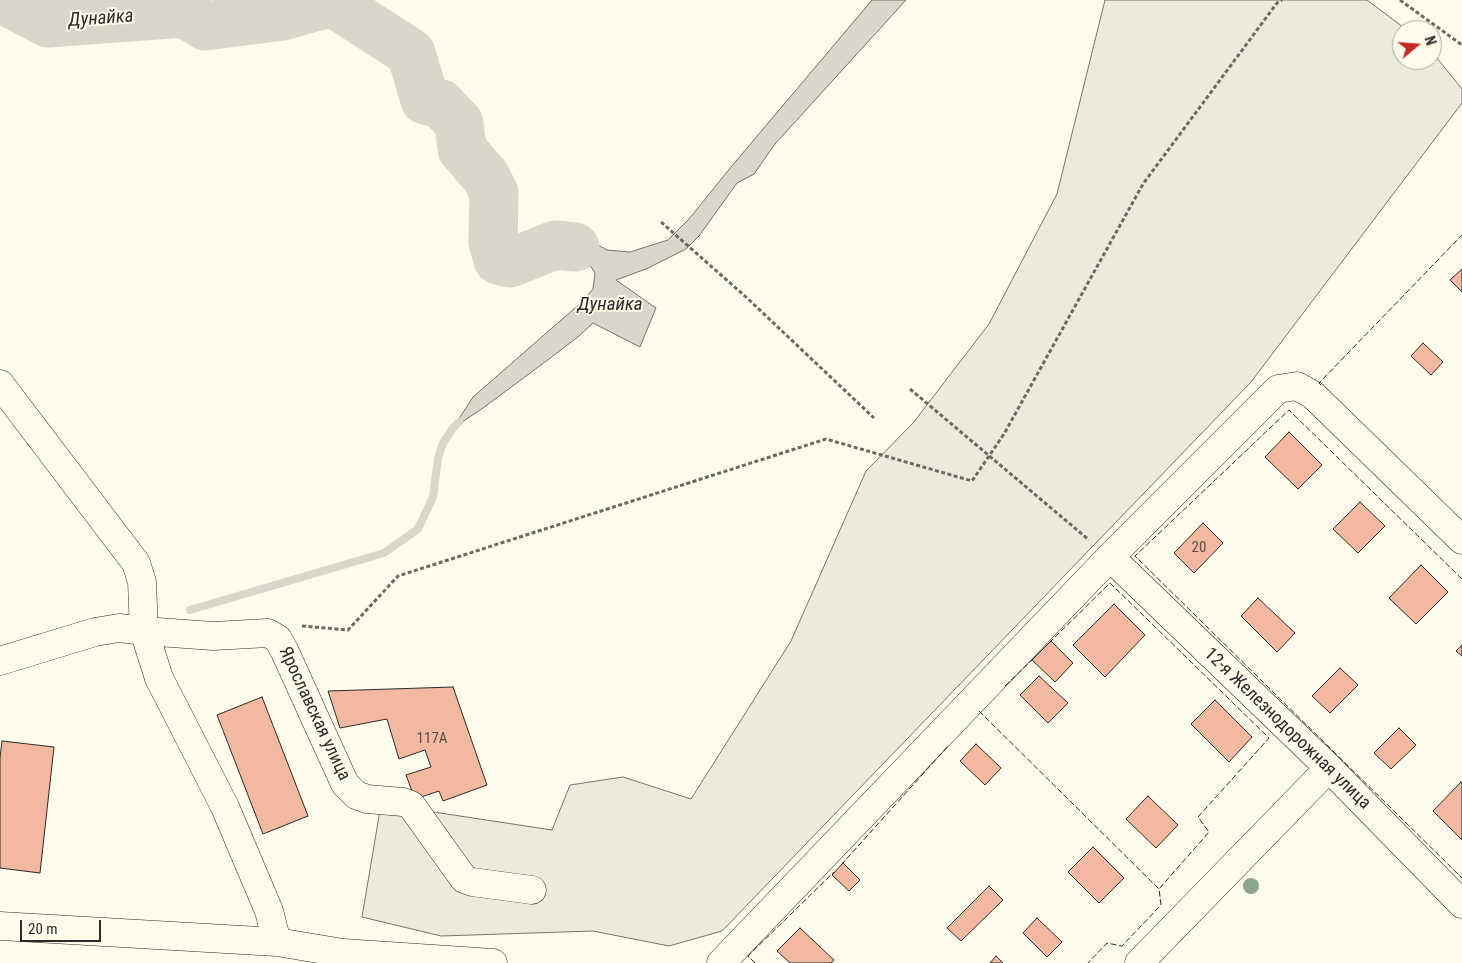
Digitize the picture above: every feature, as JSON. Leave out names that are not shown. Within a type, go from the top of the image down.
[{"type":"street","points":[[0,384],[136,563],[142,582],[144,631],[159,678],[225,806],[269,911],[277,942]]},
{"type":"street","points":[[721,963],[1110,557],[1278,389],[1296,386],[1313,396],[1462,540]]},
{"type":"street","name":"12-я Железнодорожная улица","points":[[1110,557],[1329,768],[1462,904]]},
{"type":"street","name":"Ярославская улица","points":[[0,660],[95,632],[119,628],[212,636],[268,633],[278,639],[286,652],[345,784],[356,795],[368,799],[410,804],[464,880],[532,890]]},
{"type":"street","points":[[1139,963],[1329,768]]},
{"type":"street","points":[[0,926],[277,942],[392,960],[493,963]]},
{"type":"path","points":[[299,625],[348,630],[398,576],[826,438],[972,481],[1004,434],[1143,184],[1277,3],[1282,0]]},
{"type":"path","points":[[1400,0],[1462,45]]},
{"type":"path","points":[[661,222],[746,297],[874,418]]},
{"type":"path","points":[[910,389],[1110,557]]},
{"type":"shaded area","points":[[1105,0],[1367,0],[1394,20],[1392,20],[1392,70],[1442,70],[1442,64],[1462,89],[1462,103],[1251,382],[722,931],[669,946],[593,931],[441,936],[362,917],[381,804],[552,830],[570,785],[623,777],[691,799],[791,641],[866,471],[913,423],[989,324],[1057,194]]},
{"type":"water","name":"Дунайка","points":[[872,0],[906,0],[775,144],[754,174],[737,183],[699,236],[686,249],[646,269],[616,280],[656,308],[640,347],[593,323],[549,359],[453,428],[473,397],[583,301],[593,289],[595,273],[584,256],[557,251],[510,263],[521,250],[550,237],[583,237],[607,250],[630,252],[668,240],[689,219]]},
{"type":"building","points":[[1462,269],[1462,292],[1450,280]]},
{"type":"building","points":[[1423,343],[1443,362],[1431,375],[1411,356]]},
{"type":"building","points":[[1289,432],[1322,465],[1298,489],[1265,457]]},
{"type":"building","points":[[1360,502],[1385,526],[1358,553],[1333,529]]},
{"type":"building","points":[[1203,523],[1223,543],[1194,573],[1174,553]]},
{"type":"building","points":[[1421,565],[1448,592],[1416,624],[1389,598]]},
{"type":"building","points":[[1258,598],[1295,633],[1277,652],[1241,616]]},
{"type":"building","points":[[1114,604],[1145,635],[1105,677],[1073,645]]},
{"type":"building","points":[[1051,641],[1073,663],[1055,682],[1032,660]]},
{"type":"building","points":[[1462,645],[1462,656],[1456,651]]},
{"type":"building","points":[[1340,668],[1358,685],[1330,713],[1312,696]]},
{"type":"building","points":[[1039,676],[1068,703],[1048,723],[1020,695]]},
{"type":"building","points":[[453,687],[487,785],[443,801],[439,791],[415,799],[406,775],[431,767],[425,750],[399,759],[387,719],[340,728],[328,691]]},
{"type":"building","points":[[262,697],[308,816],[263,834],[217,715]]},
{"type":"building","points":[[1215,700],[1252,737],[1229,762],[1191,724]]},
{"type":"building","points":[[1399,728],[1416,745],[1391,769],[1374,753]]},
{"type":"building","points":[[2,741],[54,747],[40,873],[0,868],[0,758]]},
{"type":"building","points":[[976,744],[1001,768],[985,785],[960,761]]},
{"type":"building","points":[[1461,782],[1462,784],[1462,840],[1433,811]]},
{"type":"building","points":[[1148,796],[1178,825],[1156,848],[1126,819]]},
{"type":"building","points":[[1093,847],[1124,878],[1099,903],[1068,872]]},
{"type":"building","points":[[843,863],[860,880],[849,891],[832,875]]},
{"type":"building","points":[[989,886],[1003,900],[961,941],[947,928]]},
{"type":"building","points":[[1037,918],[1062,942],[1047,957],[1023,933]]},
{"type":"building","points":[[800,928],[834,960],[831,963],[790,963],[777,951]]},
{"type":"building","points":[[996,956],[1003,963],[990,963]]},
{"type":"waterway","name":"Дунайка","points":[[4,0],[48,23],[184,13],[205,26],[283,16],[332,2],[411,53],[425,100],[441,104],[459,123],[462,149],[486,177],[494,193],[493,242],[498,260],[510,263],[555,245],[575,247]]},
{"type":"waterway","points":[[357,0],[357,18]]},
{"type":"waterway","points":[[190,610],[384,553],[418,529],[433,497],[438,458],[443,443],[459,422]]},
{"type":"fence","points":[[1321,385],[1319,383],[1462,235]]},
{"type":"fence","points":[[1462,579],[1289,410],[1135,556],[1462,878]]},
{"type":"fence","points":[[1049,643],[1110,583],[1269,738],[1198,817],[1209,832],[1159,889],[1161,905],[1122,946],[1107,943],[1088,963]]},
{"type":"fence","points":[[1005,686],[1033,659]]},
{"type":"fence","points":[[979,711],[1159,889]]},
{"type":"fence","points":[[841,865],[948,746]]},
{"type":"fence","points":[[755,963],[748,956],[834,872]]}]
